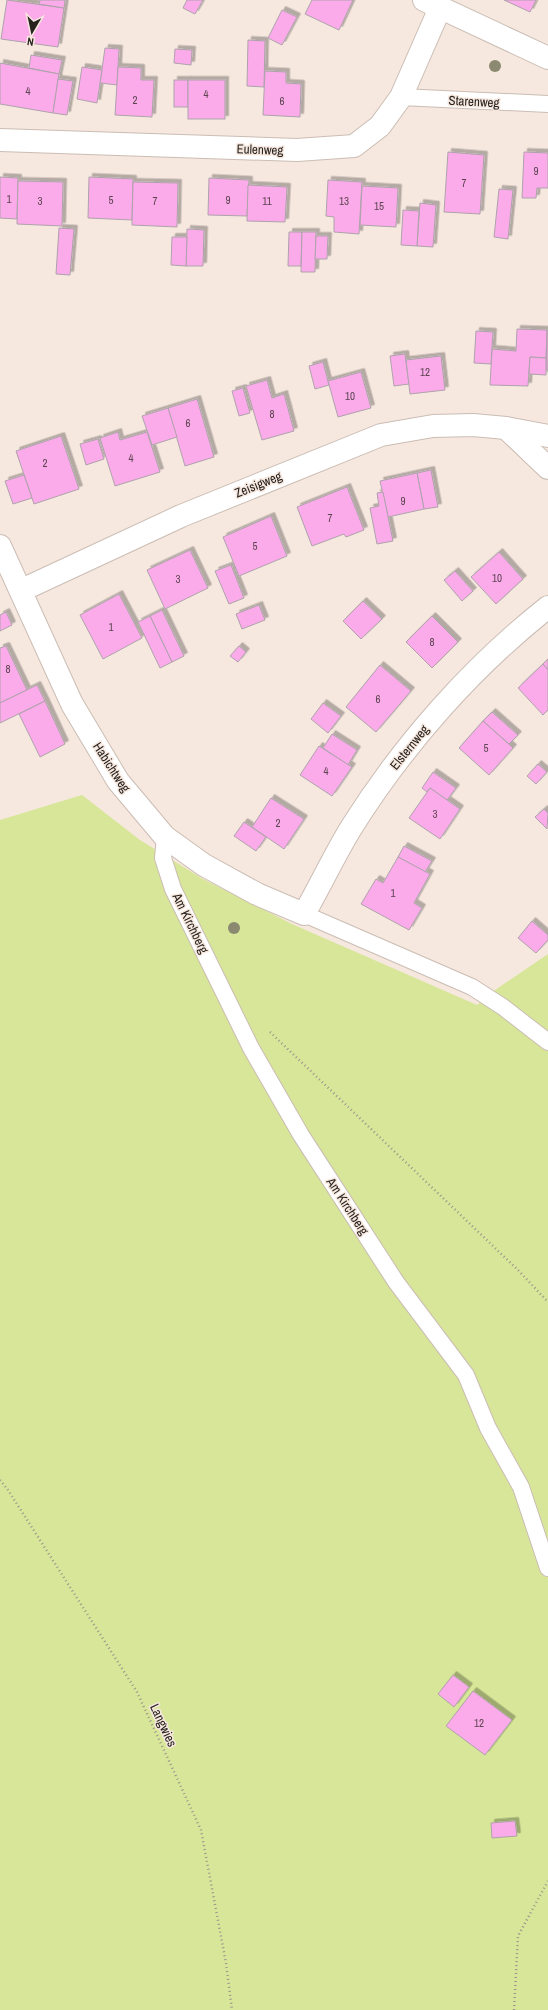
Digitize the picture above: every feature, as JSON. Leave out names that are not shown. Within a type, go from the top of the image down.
[{"type":"street","points":[[432,4],[548,58]]},
{"type":"street","name":"Eulenweg","points":[[0,140],[297,150],[354,146],[380,126],[401,97],[432,4]]},
{"type":"street","name":"Zeisigweg","points":[[22,590],[181,516],[381,435],[432,426],[473,425],[506,428],[548,436]]},
{"type":"street","points":[[506,428],[548,468]]},
{"type":"street","name":"Habichtweg","points":[[0,546],[22,590],[72,704],[118,781],[165,837],[204,865],[257,894],[304,914]]},
{"type":"street","name":"Elsternweg","points":[[304,914],[350,829],[398,758],[464,683],[527,624],[548,607]]},
{"type":"lane","name":"Starenweg","points":[[401,97],[548,104]]},
{"type":"lane","name":"Am Kirchberg","points":[[165,837],[163,858],[173,889],[251,1048],[301,1135],[396,1282],[466,1375],[488,1428],[521,1487],[548,1568]]},
{"type":"lane","points":[[304,914],[472,987],[503,1006],[548,1042]]},
{"type":"path","points":[[264,1026],[518,1270],[548,1302]]},
{"type":"path","name":"Langwies","points":[[0,1480],[8,1490],[137,1692],[201,1830],[226,1963],[232,2010]]},
{"type":"path","points":[[514,2010],[518,1936],[548,1881]]},
{"type":"green space","points":[[82,795],[140,840],[203,879],[292,924],[477,1005],[495,990],[548,954],[548,2010],[0,2010],[0,820]]},
{"type":"building","points":[[7,0],[64,8],[58,47],[1,39]]},
{"type":"building","points":[[40,0],[65,0],[64,8],[39,4]]},
{"type":"building","points":[[187,0],[203,0],[195,14],[183,8]]},
{"type":"building","points":[[312,0],[353,0],[339,30],[305,14]]},
{"type":"building","points":[[504,0],[536,0],[530,12]]},
{"type":"building","points":[[282,10],[297,17],[282,45],[268,38]]},
{"type":"building","points":[[248,40],[265,41],[264,87],[247,86]]},
{"type":"building","points":[[105,48],[119,49],[117,85],[100,83]]},
{"type":"building","points":[[175,49],[192,50],[191,65],[174,63]]},
{"type":"building","points":[[31,55],[62,60],[59,74],[29,68]]},
{"type":"building","points":[[0,63],[59,74],[53,113],[0,104]]},
{"type":"building","points":[[82,67],[102,70],[97,103],[77,99]]},
{"type":"building","points":[[118,67],[141,68],[141,80],[154,80],[152,117],[115,115]]},
{"type":"building","points":[[265,71],[286,72],[286,83],[301,84],[300,117],[263,115]]},
{"type":"building","points":[[58,79],[73,81],[67,115],[53,113]]},
{"type":"building","points":[[174,80],[188,80],[188,107],[174,107]]},
{"type":"building","points":[[188,80],[225,80],[225,119],[188,119]]},
{"type":"building","points":[[448,152],[484,155],[480,214],[444,212]]},
{"type":"building","points":[[524,152],[548,153],[548,188],[537,188],[536,198],[522,198]]},
{"type":"building","points":[[0,177],[18,178],[17,219],[0,218]]},
{"type":"building","points":[[89,177],[133,179],[132,220],[88,218]]},
{"type":"building","points":[[209,178],[249,180],[247,216],[208,215]]},
{"type":"building","points":[[328,180],[362,182],[359,234],[334,232],[334,217],[326,216]]},
{"type":"building","points":[[18,181],[63,182],[62,226],[17,224]]},
{"type":"building","points":[[133,182],[178,183],[177,227],[132,225]]},
{"type":"building","points":[[248,185],[287,187],[285,222],[247,221]]},
{"type":"building","points":[[362,186],[398,188],[396,227],[360,225]]},
{"type":"building","points":[[499,189],[513,190],[508,239],[494,237]]},
{"type":"building","points":[[420,203],[436,205],[433,247],[417,246]]},
{"type":"building","points":[[403,210],[419,211],[417,246],[401,245]]},
{"type":"building","points":[[59,228],[74,229],[70,275],[56,274]]},
{"type":"building","points":[[187,229],[204,230],[203,266],[186,266]]},
{"type":"building","points":[[289,232],[302,232],[301,266],[288,266]]},
{"type":"building","points":[[302,232],[316,232],[315,272],[301,272]]},
{"type":"building","points":[[316,236],[328,236],[327,259],[315,259]]},
{"type":"building","points":[[172,237],[187,237],[186,266],[171,265]]},
{"type":"building","points":[[517,329],[547,330],[546,358],[530,357],[528,386],[490,385],[492,349],[516,351]]},
{"type":"building","points":[[548,330],[548,370],[546,369]]},
{"type":"building","points":[[476,331],[493,332],[491,364],[474,363]]},
{"type":"building","points":[[405,354],[409,384],[394,386],[390,356]]},
{"type":"building","points":[[441,356],[445,390],[410,394],[406,360]]},
{"type":"building","points":[[530,357],[546,358],[546,375],[529,374]]},
{"type":"building","points":[[323,362],[329,385],[315,389],[309,366]]},
{"type":"building","points":[[361,372],[371,408],[338,417],[328,381]]},
{"type":"building","points":[[267,380],[272,398],[284,394],[294,431],[262,440],[246,386]]},
{"type":"building","points":[[243,388],[250,413],[239,416],[232,391]]},
{"type":"building","points":[[197,399],[214,457],[185,466],[168,408]]},
{"type":"building","points":[[168,408],[177,437],[152,445],[142,416]]},
{"type":"building","points":[[118,432],[120,440],[147,432],[160,472],[115,486],[100,438]]},
{"type":"building","points":[[61,436],[79,489],[34,504],[16,451]]},
{"type":"building","points":[[98,439],[104,459],[86,465],[80,444]]},
{"type":"building","points":[[431,470],[438,507],[424,509],[417,473]]},
{"type":"building","points":[[417,473],[424,509],[388,517],[380,481]]},
{"type":"building","points":[[24,475],[32,498],[13,504],[5,481]]},
{"type":"building","points":[[347,487],[364,530],[346,537],[344,534],[312,546],[297,507]]},
{"type":"building","points":[[383,492],[393,541],[377,544],[370,508],[379,506],[377,493]]},
{"type":"building","points":[[271,516],[287,556],[239,576],[223,537]]},
{"type":"building","points":[[190,550],[208,588],[165,609],[147,570]]},
{"type":"building","points":[[499,552],[523,579],[496,604],[471,577]]},
{"type":"building","points":[[231,565],[244,598],[229,604],[215,571]]},
{"type":"building","points":[[455,571],[473,591],[462,601],[444,580]]},
{"type":"building","points":[[119,594],[142,638],[103,659],[80,615]]},
{"type":"building","points":[[363,601],[382,619],[361,639],[343,621]]},
{"type":"building","points":[[259,605],[265,620],[242,629],[236,614]]},
{"type":"building","points":[[162,610],[184,656],[172,662],[150,616]]},
{"type":"building","points":[[6,612],[12,625],[0,631],[0,615]]},
{"type":"building","points":[[150,616],[172,662],[160,668],[138,622]]},
{"type":"building","points":[[432,616],[458,642],[432,668],[406,642]]},
{"type":"building","points":[[6,646],[27,690],[0,703],[0,648]]},
{"type":"building","points":[[239,646],[246,652],[238,662],[230,656]]},
{"type":"building","points":[[548,659],[548,670],[543,664]]},
{"type":"building","points":[[543,664],[548,670],[548,710],[543,715],[518,688]]},
{"type":"building","points":[[380,665],[411,691],[376,732],[346,707]]},
{"type":"building","points":[[37,685],[45,701],[0,723],[0,703]]},
{"type":"building","points":[[45,701],[65,744],[40,757],[19,714]]},
{"type":"building","points":[[323,703],[341,716],[328,733],[311,719]]},
{"type":"building","points":[[492,712],[518,735],[509,744],[483,721]]},
{"type":"building","points":[[483,721],[513,748],[489,775],[459,748]]},
{"type":"building","points":[[332,734],[357,750],[348,765],[323,748]]},
{"type":"building","points":[[319,746],[352,767],[332,796],[300,775]]},
{"type":"building","points":[[538,764],[547,772],[536,784],[527,776]]},
{"type":"building","points":[[433,772],[456,788],[447,800],[430,788],[427,792],[422,788]]},
{"type":"building","points":[[430,788],[460,809],[440,839],[409,818]]},
{"type":"building","points":[[271,798],[304,819],[284,849],[252,827]]},
{"type":"building","points":[[544,809],[548,813],[547,829],[535,817]]},
{"type":"building","points":[[244,822],[266,837],[256,851],[234,836]]},
{"type":"building","points":[[404,846],[432,861],[425,872],[398,857]]},
{"type":"building","points":[[398,857],[430,874],[414,903],[422,908],[409,930],[361,904],[376,879],[383,883]]},
{"type":"building","points":[[532,921],[548,935],[548,940],[536,953],[518,938]]},
{"type":"building","points":[[453,1675],[469,1687],[454,1707],[438,1694]]},
{"type":"building","points":[[473,1691],[512,1720],[485,1755],[446,1726]]},
{"type":"building","points":[[515,1821],[517,1836],[492,1838],[491,1823]]}]
